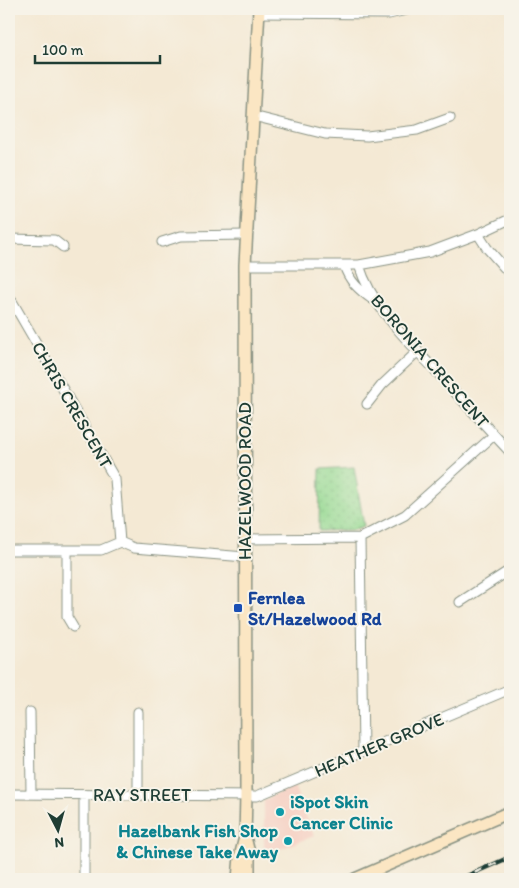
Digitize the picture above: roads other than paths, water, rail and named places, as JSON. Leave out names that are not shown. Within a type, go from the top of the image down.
[{"type":"main road","name":"HAZELWOOD ROAD","points":[[245,837],[245,264],[259,11]]},
{"type":"main road","points":[[355,879],[510,812]]},
{"type":"main road","points":[[238,879],[240,857],[245,837]]},
{"type":"main road","points":[[245,837],[249,879]]},
{"type":"street","points":[[259,11],[389,14],[410,9]]},
{"type":"street","points":[[253,120],[325,134],[367,136],[417,130],[450,118]]},
{"type":"street","points":[[245,264],[359,266],[430,252],[478,234],[510,219]]},
{"type":"street","points":[[478,234],[487,248],[510,274]]},
{"type":"street","points":[[162,242],[181,236],[246,235]]},
{"type":"street","points":[[9,238],[54,240],[63,246]]},
{"type":"street","points":[[344,265],[347,276],[375,301]]},
{"type":"street","name":"BORONIA CRESCENT","points":[[359,266],[375,301],[510,452]]},
{"type":"street","name":"CHRIS CRESCENT","points":[[9,296],[115,479],[120,542]]},
{"type":"street","points":[[367,404],[382,385],[418,351]]},
{"type":"street","points":[[245,539],[360,538],[405,515],[494,435]]},
{"type":"street","points":[[360,538],[363,752]]},
{"type":"street","points":[[9,550],[101,550],[120,542],[134,548],[245,557]]},
{"type":"street","points":[[67,550],[67,617],[73,627]]},
{"type":"street","points":[[460,602],[510,570]]},
{"type":"street","name":"HEATHER GROVE","points":[[246,795],[264,794],[510,689]]},
{"type":"street","points":[[30,712],[31,794]]},
{"type":"street","points":[[138,712],[138,794]]},
{"type":"street","name":"RAY STREET","points":[[9,794],[246,795]]},
{"type":"street","points":[[84,795],[84,879]]},
{"type":"railway","points":[[460,879],[510,857]]},
{"type":"place","name":"Fernlea St/Hazelwood Rd","points":[[238,608]]},
{"type":"place","name":"iSpot Skin Cancer Clinic","points":[[280,812]]},
{"type":"place","name":"Hazelbank Fish Shop & Chinese Take Away","points":[[288,841]]}]
